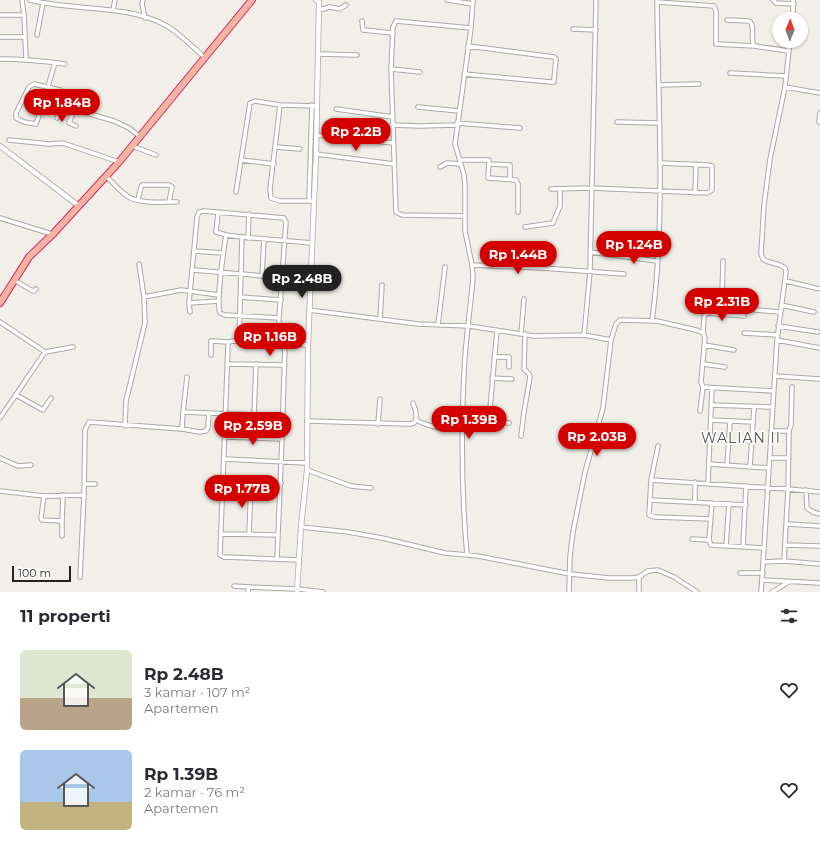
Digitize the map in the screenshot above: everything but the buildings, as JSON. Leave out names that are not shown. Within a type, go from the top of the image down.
[{"type":"highway","points":[[1,300],[29,257],[53,234],[119,162],[252,0]]},
{"type":"street","points":[[22,0],[26,59]]},
{"type":"street","points":[[30,0],[43,3],[113,10],[145,18],[168,27],[204,58]]},
{"type":"street","points":[[113,10],[115,0]]},
{"type":"street","points":[[143,0],[142,4],[145,18]]},
{"type":"street","points":[[446,0],[473,2],[471,28],[455,144],[465,187],[466,239],[473,277],[465,354],[461,460],[467,555]]},
{"type":"street","points":[[584,335],[590,272],[596,0]]},
{"type":"street","points":[[773,0],[778,4],[794,2],[793,12]]},
{"type":"street","points":[[298,590],[301,527],[307,470],[308,345],[312,243],[311,201],[319,1]]},
{"type":"street","points":[[652,321],[656,293],[660,192],[658,1],[714,6],[716,11],[716,44],[754,46],[789,51]]},
{"type":"street","points":[[38,35],[43,3]]},
{"type":"street","points":[[319,10],[330,7],[340,9],[346,5]]},
{"type":"street","points":[[0,15],[24,15]]},
{"type":"street","points":[[465,216],[402,215],[397,213],[395,208],[391,70],[394,22],[398,20],[471,28]]},
{"type":"street","points":[[727,20],[751,23],[753,27],[752,44],[754,46]]},
{"type":"street","points":[[362,21],[363,30],[393,33]]},
{"type":"street","points":[[573,29],[596,30]]},
{"type":"street","points":[[0,37],[25,37]]},
{"type":"street","points":[[464,74],[551,82],[554,81],[556,59],[554,57],[468,46]]},
{"type":"street","points":[[760,592],[763,573],[777,335],[786,281],[785,268],[766,261],[763,259],[761,254],[764,205],[770,159],[785,87],[789,48]]},
{"type":"street","points":[[318,54],[357,55]]},
{"type":"street","points":[[0,59],[26,59],[65,64]]},
{"type":"street","points":[[48,86],[55,63]]},
{"type":"street","points":[[391,70],[420,72]]},
{"type":"street","points":[[730,73],[786,76]]},
{"type":"street","points":[[44,101],[37,123],[33,124],[24,122],[16,118],[25,95],[32,84],[48,86],[60,90],[56,105]]},
{"type":"street","points":[[659,85],[700,84]]},
{"type":"street","points":[[785,87],[820,93]]},
{"type":"street","points":[[25,95],[121,124],[134,131],[139,136]]},
{"type":"street","points":[[236,192],[250,103],[255,101],[280,105],[314,106]]},
{"type":"street","points":[[280,105],[270,189],[271,198],[280,201],[311,201]]},
{"type":"street","points":[[57,118],[61,106]]},
{"type":"street","points":[[311,201],[316,154],[314,106]]},
{"type":"street","points":[[418,107],[459,111]]},
{"type":"street","points":[[336,109],[393,117]]},
{"type":"street","points":[[74,110],[70,123],[76,126]]},
{"type":"street","points":[[819,122],[820,113]]},
{"type":"street","points":[[616,122],[659,123]]},
{"type":"street","points":[[392,125],[420,126],[457,124],[520,128]]},
{"type":"street","points":[[316,135],[393,143]]},
{"type":"street","points":[[9,140],[49,144],[63,143],[119,162]]},
{"type":"street","points":[[0,146],[79,206]]},
{"type":"street","points":[[132,146],[156,155]]},
{"type":"street","points":[[276,147],[300,149]]},
{"type":"street","points":[[316,154],[394,164]]},
{"type":"street","points":[[241,160],[274,164]]},
{"type":"street","points":[[440,167],[448,163],[489,160],[488,178],[516,180],[518,184],[518,212]]},
{"type":"street","points":[[489,164],[510,165],[510,179]]},
{"type":"street","points":[[551,189],[591,188],[709,193],[712,190],[713,168],[710,165],[660,164]]},
{"type":"street","points":[[695,192],[696,164]]},
{"type":"street","points":[[106,176],[127,196],[138,200],[177,202]]},
{"type":"street","points":[[138,200],[142,185],[169,185],[172,186],[169,202]]},
{"type":"street","points":[[525,227],[553,223],[560,206],[560,189]]},
{"type":"street","points":[[190,312],[189,303],[197,214],[200,211],[285,218],[285,241],[278,343]]},
{"type":"street","points":[[218,212],[216,232],[248,238],[312,243]]},
{"type":"street","points":[[248,238],[249,214]]},
{"type":"street","points":[[0,218],[53,234]]},
{"type":"street","points":[[226,235],[219,295],[220,313],[225,315],[279,319]]},
{"type":"street","points":[[238,341],[242,274],[242,237]]},
{"type":"street","points":[[262,276],[264,239]]},
{"type":"street","points":[[194,251],[223,253]]},
{"type":"street","points":[[590,252],[658,260]]},
{"type":"street","points":[[722,295],[723,261]]},
{"type":"street","points":[[125,426],[126,401],[145,323],[144,297],[139,264]]},
{"type":"street","points":[[472,265],[624,274]]},
{"type":"street","points":[[438,325],[445,267]]},
{"type":"street","points":[[193,270],[311,280]]},
{"type":"street","points":[[14,280],[31,290],[34,291],[36,289]]},
{"type":"street","points":[[786,281],[820,289]]},
{"type":"street","points":[[380,319],[382,285]]},
{"type":"street","points":[[144,297],[181,290],[219,295]]},
{"type":"street","points":[[700,411],[703,387],[701,382],[704,344],[704,317],[707,313],[711,296],[741,296]]},
{"type":"street","points":[[240,297],[281,300]]},
{"type":"street","points":[[521,436],[530,377],[524,369],[524,299]]},
{"type":"street","points":[[189,303],[219,301]]},
{"type":"street","points":[[781,305],[814,312]]},
{"type":"street","points":[[309,310],[438,325],[469,326],[523,334],[550,336],[584,335],[611,340]]},
{"type":"street","points":[[756,310],[780,312]]},
{"type":"street","points":[[707,313],[744,316]]},
{"type":"street","points":[[569,592],[570,556],[574,524],[585,472],[603,408],[611,340],[616,324],[620,320],[652,321],[696,330],[703,333]]},
{"type":"street","points":[[0,322],[45,352],[73,347]]},
{"type":"street","points":[[778,326],[818,332]]},
{"type":"street","points":[[497,330],[492,378],[490,420],[509,423]]},
{"type":"street","points":[[744,333],[777,335]]},
{"type":"street","points":[[777,340],[820,348]]},
{"type":"street","points":[[211,356],[211,341],[308,345]]},
{"type":"street","points":[[229,342],[220,554],[222,556],[299,560]]},
{"type":"street","points":[[277,559],[285,344]]},
{"type":"street","points":[[704,344],[734,350]]},
{"type":"street","points":[[0,418],[45,352]]},
{"type":"street","points":[[494,356],[509,357],[509,367]]},
{"type":"street","points":[[227,364],[285,365]]},
{"type":"street","points":[[254,415],[256,364]]},
{"type":"street","points":[[703,364],[725,367]]},
{"type":"street","points":[[775,376],[820,379]]},
{"type":"street","points":[[182,429],[187,377]]},
{"type":"street","points":[[492,378],[512,379]]},
{"type":"street","points":[[703,387],[773,391]]},
{"type":"street","points":[[784,561],[787,524],[789,431],[791,425],[792,387]]},
{"type":"street","points":[[708,483],[712,388]]},
{"type":"street","points":[[16,395],[43,410],[51,398]]},
{"type":"street","points":[[378,424],[380,399]]},
{"type":"street","points":[[413,403],[416,412],[416,420]]},
{"type":"street","points":[[712,405],[772,407]]},
{"type":"street","points":[[750,467],[754,407]]},
{"type":"street","points":[[183,412],[283,416]]},
{"type":"street","points":[[80,577],[84,495],[85,430],[88,423],[95,422],[125,426],[182,429],[206,432],[209,413]]},
{"type":"street","points":[[416,420],[429,426],[444,429],[462,429]]},
{"type":"street","points":[[307,421],[410,424],[414,423],[416,420]]},
{"type":"street","points":[[711,420],[753,422]]},
{"type":"street","points":[[727,465],[730,422]]},
{"type":"street","points":[[771,431],[789,431]]},
{"type":"street","points":[[224,437],[282,439]]},
{"type":"street","points":[[658,446],[651,480],[649,513],[651,516],[711,519]]},
{"type":"street","points":[[0,458],[18,466],[31,465]]},
{"type":"street","points":[[770,458],[789,458]]},
{"type":"street","points":[[224,459],[307,463]]},
{"type":"street","points":[[709,464],[769,468]]},
{"type":"street","points":[[307,470],[351,486],[371,488]]},
{"type":"street","points":[[651,480],[788,488],[820,492]]},
{"type":"street","points":[[695,482],[695,502]]},
{"type":"street","points":[[223,483],[281,483]]},
{"type":"street","points":[[84,484],[95,484]]},
{"type":"street","points":[[249,534],[251,484]]},
{"type":"street","points":[[743,547],[746,486]]},
{"type":"street","points":[[806,490],[807,508],[820,514]]},
{"type":"street","points":[[0,491],[44,496],[84,495]]},
{"type":"street","points":[[62,495],[62,536]]},
{"type":"street","points":[[44,496],[42,520],[62,521]]},
{"type":"street","points":[[650,500],[746,505]]},
{"type":"street","points":[[712,503],[709,540],[711,545],[764,548]]},
{"type":"street","points":[[726,546],[729,504]]},
{"type":"street","points":[[787,524],[820,526]]},
{"type":"street","points":[[301,527],[348,532],[382,538],[445,553],[467,555],[570,574],[609,578],[632,578],[639,577],[648,571],[658,570],[674,577],[698,592]]},
{"type":"street","points":[[220,534],[278,536]]},
{"type":"street","points":[[692,539],[709,540]]},
{"type":"street","points":[[785,545],[820,546]]},
{"type":"street","points":[[763,562],[784,561],[820,564]]},
{"type":"street","points":[[740,573],[763,573]]},
{"type":"street","points":[[639,577],[639,592]]},
{"type":"street","points":[[762,580],[820,583]]},
{"type":"street","points":[[772,592],[790,582]]},
{"type":"street","points":[[234,586],[323,592]]},
{"type":"street","points":[[248,592],[249,587]]},
{"type":"district","name":"WALIAN II","points":[[741,438]]}]
